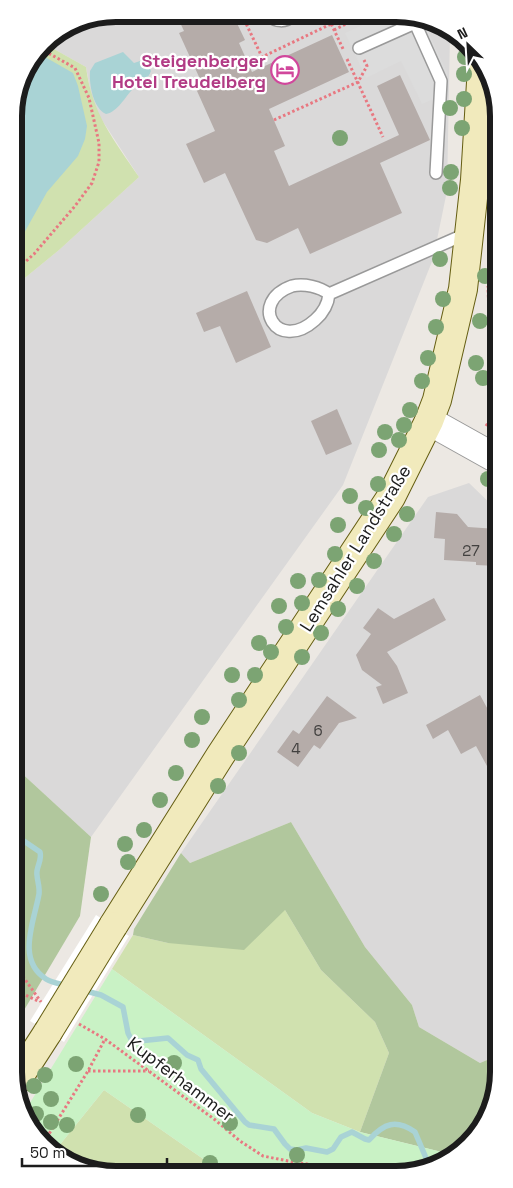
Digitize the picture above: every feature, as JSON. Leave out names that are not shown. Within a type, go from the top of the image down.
[{"type":"main road","name":"Lemsahler Landstraße","points":[[22,1070],[47,1019],[113,926],[220,756],[374,525],[430,421],[437,400],[463,289],[479,130],[482,76]]},
{"type":"street","points":[[430,421],[490,455]]},
{"type":"lane","points":[[359,48],[407,23]]},
{"type":"lane","points":[[418,25],[441,81],[436,173]]},
{"type":"lane","points":[[329,294],[469,232]]},
{"type":"lane","points":[[295,286],[311,286],[323,289],[329,294],[328,305],[307,327],[297,332],[287,332],[280,330],[274,323],[270,313],[270,304],[274,296],[281,291],[295,286]]},
{"type":"path","points":[[334,30],[350,22]]},
{"type":"path","points":[[246,23],[262,57],[331,24],[383,137]]},
{"type":"path","points":[[274,120],[358,82],[367,66],[359,48]]},
{"type":"path","points":[[23,263],[34,254],[75,206],[92,183],[99,162],[99,143],[89,98],[75,68],[48,52]]},
{"type":"path","points":[[488,281],[490,346]]},
{"type":"path","points":[[474,446],[490,420]]},
{"type":"path","points":[[22,976],[39,1001],[47,1019]]},
{"type":"path","points":[[22,993],[39,1001]]},
{"type":"path","name":"Kupferhammer","points":[[72,1020],[105,1039],[150,1071],[240,1141],[263,1156],[321,1166]]},
{"type":"path","points":[[48,1136],[105,1039]]},
{"type":"path","points":[[88,1070],[150,1071]]},
{"type":"shaded area","points":[[369,22],[397,22],[429,28],[427,29],[447,72],[447,93],[422,104],[401,61],[366,78],[345,33]]},
{"type":"shaded area","points":[[397,22],[427,27],[450,39],[447,191],[433,259],[343,485],[91,837],[22,774],[23,280],[59,250],[139,177],[100,117],[92,100],[86,67],[52,48],[64,38],[86,27],[110,23]]},
{"type":"shaded area","points":[[469,483],[490,503],[490,1059],[480,1063],[419,1027],[412,1005],[365,947],[291,822],[190,863],[181,853],[428,497]]},
{"type":"green space","points":[[52,48],[86,67],[93,99],[105,126],[139,177],[59,250],[23,280],[23,104],[32,75],[38,64]]},
{"type":"green space","points":[[22,774],[91,837],[80,916],[22,1013]]},
{"type":"green space","points":[[291,822],[365,947],[412,1005],[419,1027],[480,1063],[490,1059],[489,1090],[486,1102],[475,1124],[459,1142],[444,1153],[360,1132],[389,1053],[375,1022],[321,970],[285,910],[244,950],[168,943],[133,935],[134,929],[181,853],[190,863]]},
{"type":"green space","points":[[285,910],[321,970],[375,1022],[389,1053],[360,1132],[312,1113],[112,969],[133,935],[168,943]]},
{"type":"green space","points":[[112,969],[312,1113],[360,1132],[444,1153],[421,1162],[397,1166],[213,1166],[104,1090],[59,1146],[38,1124],[28,1105]]},
{"type":"green space","points":[[104,1090],[213,1166],[104,1165],[86,1161],[59,1146]]},
{"type":"water","points":[[123,52],[134,63],[140,61],[147,63],[151,71],[116,109],[106,114],[98,107],[95,101],[91,89],[90,71],[95,63]]},
{"type":"water","points":[[44,57],[73,73],[78,86],[87,126],[85,139],[78,156],[47,192],[23,235],[23,104],[32,75]]},
{"type":"pier","points":[[96,915],[129,936],[64,1042],[30,1021]]},
{"type":"building","points":[[180,23],[237,23],[245,40],[239,43],[252,72],[332,35],[349,72],[269,109],[285,146],[274,151],[289,186],[399,135],[377,86],[400,75],[430,140],[380,163],[402,213],[310,254],[298,228],[267,243],[256,240],[225,173],[204,183],[186,144],[215,131],[193,82],[200,79],[179,33],[184,31]]},
{"type":"building","points":[[247,291],[271,347],[236,363],[220,326],[204,332],[196,313]]},
{"type":"building","points":[[337,409],[352,444],[326,455],[311,421]]},
{"type":"building","points":[[436,512],[457,514],[468,527],[490,529],[490,566],[476,565],[476,562],[444,560],[445,539],[434,538]]},
{"type":"building","points":[[434,598],[446,620],[387,652],[397,666],[408,693],[383,704],[376,687],[382,685],[362,670],[356,655],[371,634],[363,628],[378,608],[394,619]]},
{"type":"building","points":[[480,695],[490,713],[490,771],[476,746],[461,754],[448,730],[433,739],[426,725]]},
{"type":"building","points":[[327,696],[357,718],[339,723],[320,749],[314,745],[298,767],[277,752],[293,730],[299,734]]},
{"type":"waterway","points":[[22,840],[40,852],[37,868],[39,894],[29,940],[32,962],[37,971],[46,979],[69,986]]},
{"type":"waterway","points":[[82,990],[101,995],[123,1007],[131,1039],[139,1041],[168,1038],[187,1055],[198,1060],[201,1069],[245,1122],[249,1125],[274,1129],[290,1149],[306,1148],[327,1152],[333,1149],[341,1137],[352,1132],[369,1140],[385,1127],[396,1124],[415,1132],[428,1160]]},
{"type":"place","name":"Steigenberger Hotel Treudelberg","points":[[285,70]]}]
